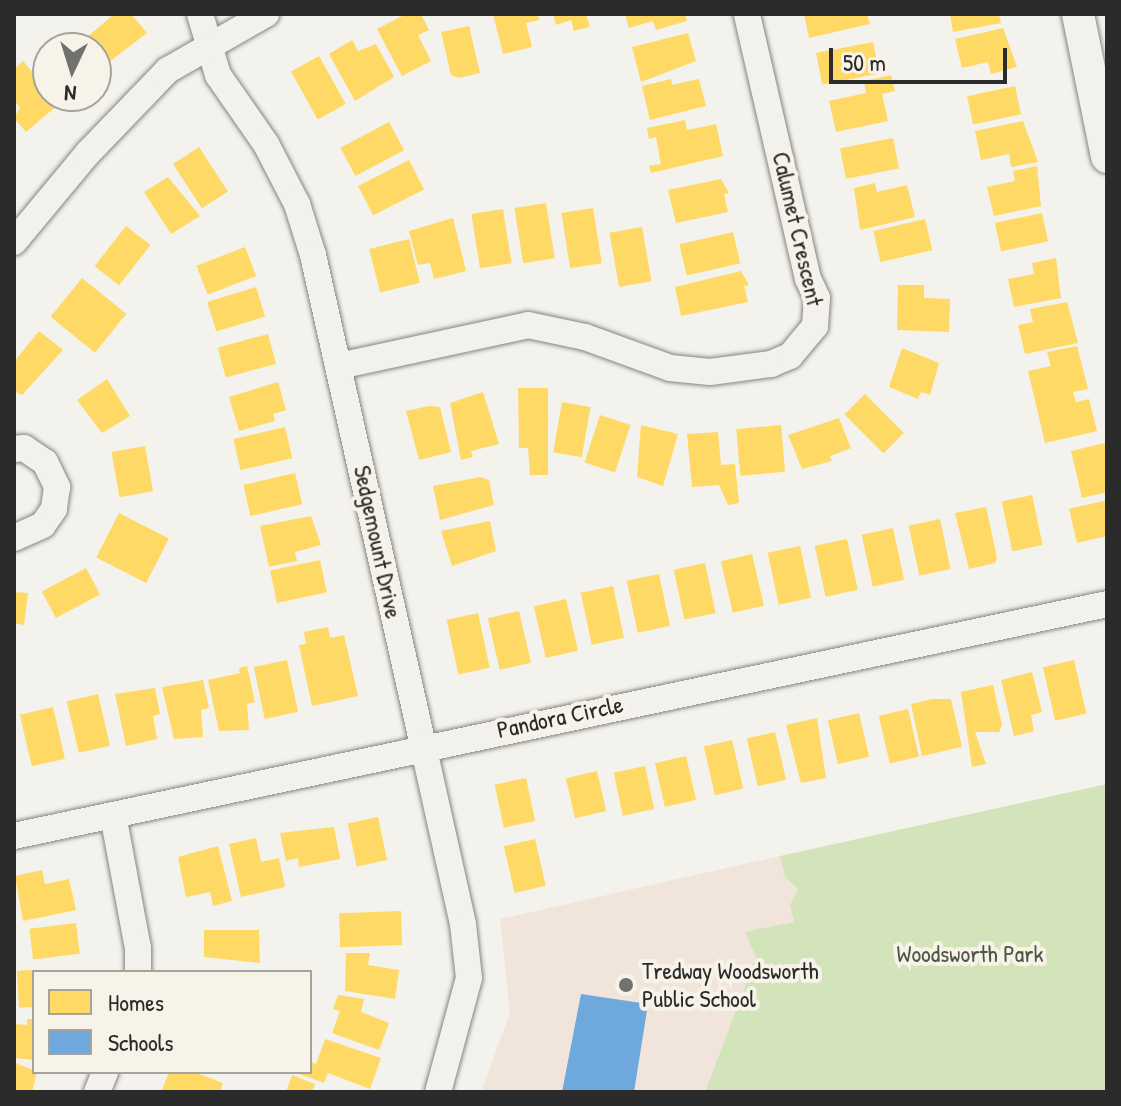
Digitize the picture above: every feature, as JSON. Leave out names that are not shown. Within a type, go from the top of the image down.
[{"type":"street","name":"Sedgemount Drive","points":[[200,14],[207,48],[297,204],[339,366],[463,924],[469,978],[438,1092]]},
{"type":"street","points":[[14,242],[138,99],[168,70],[266,14]]},
{"type":"street","name":"Calumet Crescent","points":[[339,366],[528,325],[585,337],[670,368],[710,372],[771,364],[790,356],[815,326],[817,298],[808,279],[747,14]]},
{"type":"street","points":[[1078,14],[1107,157]]},
{"type":"street","points":[[14,449],[24,448],[45,462],[57,487],[54,509],[43,525],[14,538]]},
{"type":"street","name":"Pandora Circle","points":[[14,836],[423,745],[1107,604]]},
{"type":"street","points":[[113,815],[138,948],[138,970]]},
{"type":"shaded area","name":"Tredway Woodsworth Public School","points":[[780,856],[785,877],[798,889],[794,923],[756,957],[705,1092],[481,1092],[510,1013],[500,919]]},
{"type":"green space","name":"Woodsworth Park","points":[[1107,784],[1107,1092],[705,1092],[756,957],[745,932],[794,922],[790,905],[798,889],[785,877],[780,856]]},
{"type":"building: Homes","points":[[114,14],[131,14],[147,33],[112,60],[112,32],[93,32]]},
{"type":"building: Homes","points":[[406,14],[421,14],[429,30],[418,35],[431,61],[402,76],[377,29]]},
{"type":"building: Homes","points":[[493,14],[538,14],[539,20],[526,23],[532,47],[503,54]]},
{"type":"building: Homes","points":[[553,14],[586,14],[590,27],[574,31],[571,20],[556,25]]},
{"type":"building: Homes","points":[[625,14],[685,14],[687,21],[656,30],[653,21],[629,28]]},
{"type":"building: Homes","points":[[804,14],[867,14],[870,24],[809,38]]},
{"type":"building: Homes","points":[[950,14],[999,14],[1001,23],[953,32]]},
{"type":"building: Homes","points":[[469,26],[480,73],[459,78],[451,75],[441,32]]},
{"type":"building: Homes","points":[[1003,28],[1017,67],[991,74],[988,62],[962,68],[955,39]]},
{"type":"building: Homes","points":[[688,33],[696,61],[641,82],[632,47]]},
{"type":"building: Homes","points":[[352,40],[358,51],[376,44],[394,77],[355,101],[329,54]]},
{"type":"building: Homes","points":[[873,42],[879,73],[822,84],[816,53]]},
{"type":"building: Homes","points":[[319,56],[346,104],[318,120],[291,72]]},
{"type":"building: Homes","points":[[23,61],[32,72],[32,112],[50,112],[26,132],[14,118],[20,107],[14,101],[14,69]]},
{"type":"building: Homes","points":[[891,75],[895,91],[882,94],[888,121],[836,132],[829,101],[866,93],[864,81]]},
{"type":"building: Homes","points":[[671,79],[672,85],[699,79],[706,106],[650,120],[642,86]]},
{"type":"building: Homes","points":[[1015,86],[1021,114],[973,125],[967,96]]},
{"type":"building: Homes","points":[[685,120],[687,130],[716,124],[723,156],[651,173],[649,166],[661,164],[656,137],[649,139],[647,128]]},
{"type":"building: Homes","points":[[1023,121],[1038,162],[1011,167],[1009,154],[981,160],[975,131]]},
{"type":"building: Homes","points":[[389,122],[404,150],[355,176],[340,148]]},
{"type":"building: Homes","points":[[893,138],[899,168],[846,179],[840,148]]},
{"type":"building: Homes","points":[[199,147],[228,191],[202,208],[173,164]]},
{"type":"building: Homes","points":[[409,160],[424,189],[373,215],[358,186]]},
{"type":"building: Homes","points":[[1037,166],[1041,206],[994,216],[987,187],[1015,181],[1013,171]]},
{"type":"building: Homes","points":[[168,177],[200,216],[171,234],[144,192]]},
{"type":"building: Homes","points":[[721,179],[729,193],[724,194],[728,212],[676,223],[668,190]]},
{"type":"building: Homes","points":[[875,183],[877,192],[907,185],[915,217],[860,230],[854,188]]},
{"type":"building: Homes","points":[[546,203],[555,258],[523,263],[514,208]]},
{"type":"building: Homes","points":[[593,208],[602,263],[570,268],[561,213]]},
{"type":"building: Homes","points":[[503,209],[512,263],[480,268],[471,214]]},
{"type":"building: Homes","points":[[1042,213],[1048,241],[1001,251],[995,223]]},
{"type":"building: Homes","points":[[453,218],[466,271],[434,279],[430,263],[418,265],[409,231]]},
{"type":"building: Homes","points":[[925,219],[932,250],[881,262],[873,231]]},
{"type":"building: Homes","points":[[126,226],[150,245],[119,285],[95,266]]},
{"type":"building: Homes","points":[[642,227],[652,281],[619,287],[610,233]]},
{"type":"building: Homes","points":[[733,232],[740,263],[687,276],[679,244]]},
{"type":"building: Homes","points":[[409,239],[420,283],[380,293],[369,249]]},
{"type":"building: Homes","points":[[245,247],[256,276],[208,295],[196,266]]},
{"type":"building: Homes","points":[[1056,258],[1061,298],[1014,307],[1008,279],[1034,274],[1032,263]]},
{"type":"building: Homes","points":[[741,271],[749,285],[744,286],[748,302],[681,316],[675,287]]},
{"type":"building: Homes","points":[[82,278],[126,314],[95,353],[51,317]]},
{"type":"building: Homes","points":[[898,285],[924,285],[924,298],[950,299],[949,332],[897,330]]},
{"type":"building: Homes","points":[[256,287],[265,317],[216,332],[207,302]]},
{"type":"building: Homes","points":[[1067,302],[1078,343],[1025,354],[1018,325],[1033,322],[1030,309]]},
{"type":"building: Homes","points":[[39,331],[63,350],[22,395],[14,391],[14,362]]},
{"type":"building: Homes","points":[[268,334],[276,364],[226,377],[218,347]]},
{"type":"building: Homes","points":[[1077,346],[1088,389],[1073,392],[1076,402],[1089,399],[1097,431],[1045,443],[1028,371],[1051,366],[1047,352]]},
{"type":"building: Homes","points":[[902,348],[939,363],[930,395],[921,392],[918,399],[889,387]]},
{"type":"building: Homes","points":[[107,379],[130,416],[102,433],[77,400]]},
{"type":"building: Homes","points":[[278,382],[286,410],[273,414],[275,421],[239,431],[229,397]]},
{"type":"building: Homes","points":[[518,388],[548,388],[548,475],[530,475],[528,448],[519,448]]},
{"type":"building: Homes","points":[[483,392],[499,444],[471,451],[473,457],[461,460],[450,403]]},
{"type":"building: Homes","points":[[865,394],[904,433],[883,453],[844,415]]},
{"type":"building: Homes","points":[[562,402],[591,407],[582,457],[553,452]]},
{"type":"building: Homes","points":[[440,407],[451,452],[419,460],[406,411]]},
{"type":"building: Homes","points":[[600,415],[630,425],[615,472],[585,463]]},
{"type":"building: Homes","points":[[839,418],[851,448],[830,456],[832,461],[802,469],[788,435]]},
{"type":"building: Homes","points":[[641,425],[678,434],[663,486],[637,477]]},
{"type":"building: Homes","points":[[781,425],[785,472],[740,476],[736,429]]},
{"type":"building: Homes","points":[[285,427],[292,458],[241,470],[233,439]]},
{"type":"building: Homes","points":[[718,432],[721,465],[735,464],[739,503],[728,505],[719,485],[692,487],[687,434]]},
{"type":"building: Homes","points":[[1105,443],[1107,492],[1082,498],[1071,451]]},
{"type":"building: Homes","points":[[145,446],[153,491],[120,497],[112,452]]},
{"type":"building: Homes","points":[[295,473],[302,504],[251,516],[243,485]]},
{"type":"building: Homes","points":[[480,477],[489,480],[494,505],[440,520],[433,486]]},
{"type":"building: Homes","points":[[1032,495],[1043,545],[1012,551],[1002,501]]},
{"type":"building: Homes","points":[[1107,500],[1107,536],[1077,543],[1069,509]]},
{"type":"building: Homes","points":[[986,507],[997,558],[995,563],[969,569],[955,513]]},
{"type":"building: Homes","points":[[119,513],[169,538],[146,583],[96,558]]},
{"type":"building: Homes","points":[[311,516],[321,545],[295,552],[297,561],[269,567],[260,526]]},
{"type":"building: Homes","points":[[940,519],[951,569],[919,576],[909,526]]},
{"type":"building: Homes","points":[[490,521],[496,551],[452,566],[441,531]]},
{"type":"building: Homes","points":[[893,528],[904,580],[873,586],[862,535]]},
{"type":"building: Homes","points":[[847,539],[858,590],[826,597],[815,546]]},
{"type":"building: Homes","points":[[800,546],[811,598],[779,605],[768,553]]},
{"type":"building: Homes","points":[[752,554],[764,606],[733,613],[721,561]]},
{"type":"building: Homes","points":[[320,560],[327,592],[277,603],[270,571]]},
{"type":"building: Homes","points":[[705,563],[716,613],[684,620],[674,570]]},
{"type":"building: Homes","points":[[86,568],[100,594],[56,618],[42,591]]},
{"type":"building: Homes","points":[[659,574],[670,626],[638,633],[627,581]]},
{"type":"building: Homes","points":[[613,586],[624,638],[592,645],[581,593]]},
{"type":"building: Homes","points":[[14,592],[28,593],[24,625],[14,623]]},
{"type":"building: Homes","points":[[566,599],[578,651],[546,658],[534,606]]},
{"type":"building: Homes","points":[[519,611],[531,663],[500,670],[488,618]]},
{"type":"building: Homes","points":[[478,613],[490,668],[458,674],[447,620]]},
{"type":"building: Homes","points":[[328,627],[330,638],[344,635],[358,696],[312,706],[299,645],[306,644],[304,632]]},
{"type":"building: Homes","points":[[287,660],[298,712],[265,719],[254,667]]},
{"type":"building: Homes","points":[[1074,660],[1086,714],[1055,721],[1043,667]]},
{"type":"building: Homes","points":[[247,666],[255,702],[247,704],[249,730],[219,731],[208,680],[240,673],[239,668]]},
{"type":"building: Homes","points":[[1032,672],[1042,712],[1031,715],[1034,731],[1014,736],[1001,680]]},
{"type":"building: Homes","points":[[203,680],[209,708],[201,710],[203,737],[174,739],[162,687]]},
{"type":"building: Homes","points":[[993,685],[1002,725],[999,732],[975,732],[986,764],[972,767],[961,692]]},
{"type":"building: Homes","points":[[155,688],[160,714],[153,716],[157,739],[126,746],[115,694]]},
{"type":"building: Homes","points":[[98,694],[110,746],[79,753],[67,701]]},
{"type":"building: Homes","points":[[951,699],[962,747],[922,756],[911,704]]},
{"type":"building: Homes","points":[[53,707],[65,759],[32,766],[20,715]]},
{"type":"building: Homes","points":[[908,709],[919,757],[890,763],[879,716]]},
{"type":"building: Homes","points":[[859,713],[869,757],[838,764],[828,720]]},
{"type":"building: Homes","points":[[817,718],[826,778],[801,783],[786,725]]},
{"type":"building: Homes","points":[[775,732],[786,780],[758,786],[747,739]]},
{"type":"building: Homes","points":[[732,740],[743,789],[715,795],[704,747]]},
{"type":"building: Homes","points":[[686,756],[696,800],[665,807],[655,763]]},
{"type":"building: Homes","points":[[645,766],[654,809],[623,816],[614,773]]},
{"type":"building: Homes","points":[[597,771],[606,811],[575,818],[566,778]]},
{"type":"building: Homes","points":[[526,778],[535,821],[504,828],[495,785]]},
{"type":"building: Homes","points":[[378,817],[387,860],[357,866],[348,823]]},
{"type":"building: Homes","points":[[334,827],[340,859],[299,867],[298,858],[286,861],[280,833]]},
{"type":"building: Homes","points":[[256,838],[261,862],[279,858],[285,887],[241,897],[229,844]]},
{"type":"building: Homes","points":[[535,839],[546,886],[515,893],[504,846]]},
{"type":"building: Homes","points":[[218,846],[232,901],[213,906],[210,892],[186,897],[178,857]]},
{"type":"building: Homes","points":[[42,870],[45,884],[69,879],[76,910],[23,921],[15,876]]},
{"type":"building: Homes","points":[[401,911],[402,945],[340,947],[339,913]]},
{"type":"building: Homes","points":[[76,923],[80,954],[33,959],[29,929]]},
{"type":"building: Homes","points":[[204,930],[259,930],[260,963],[204,957]]},
{"type":"building: Homes","points":[[346,953],[370,953],[368,965],[399,970],[395,999],[345,991]]},
{"type":"building: Homes","points":[[32,970],[32,1007],[19,1008],[17,971]]},
{"type":"building: Homes","points":[[338,995],[364,999],[361,1012],[389,1023],[379,1050],[332,1033],[340,1011],[333,1009]]},
{"type":"building: Homes","points":[[27,1019],[32,1019],[32,1060],[14,1058],[14,1024],[27,1025]]},
{"type":"building: Homes","points":[[325,1039],[381,1058],[370,1089],[328,1073],[324,1083],[299,1074],[312,1074],[312,1063],[316,1064]]},
{"type":"building: Homes","points":[[16,1063],[36,1074],[32,1092],[14,1092]]},
{"type":"building: Homes","points":[[168,1074],[199,1074],[223,1083],[220,1092],[162,1090]]},
{"type":"building: Homes","points":[[292,1075],[315,1084],[312,1092],[286,1092]]},
{"type":"building: Schools","points":[[581,994],[648,1004],[634,1092],[562,1092]]},
{"type":"place","name":"Tredway Woodsworth Public School","points":[[626,985]]}]
